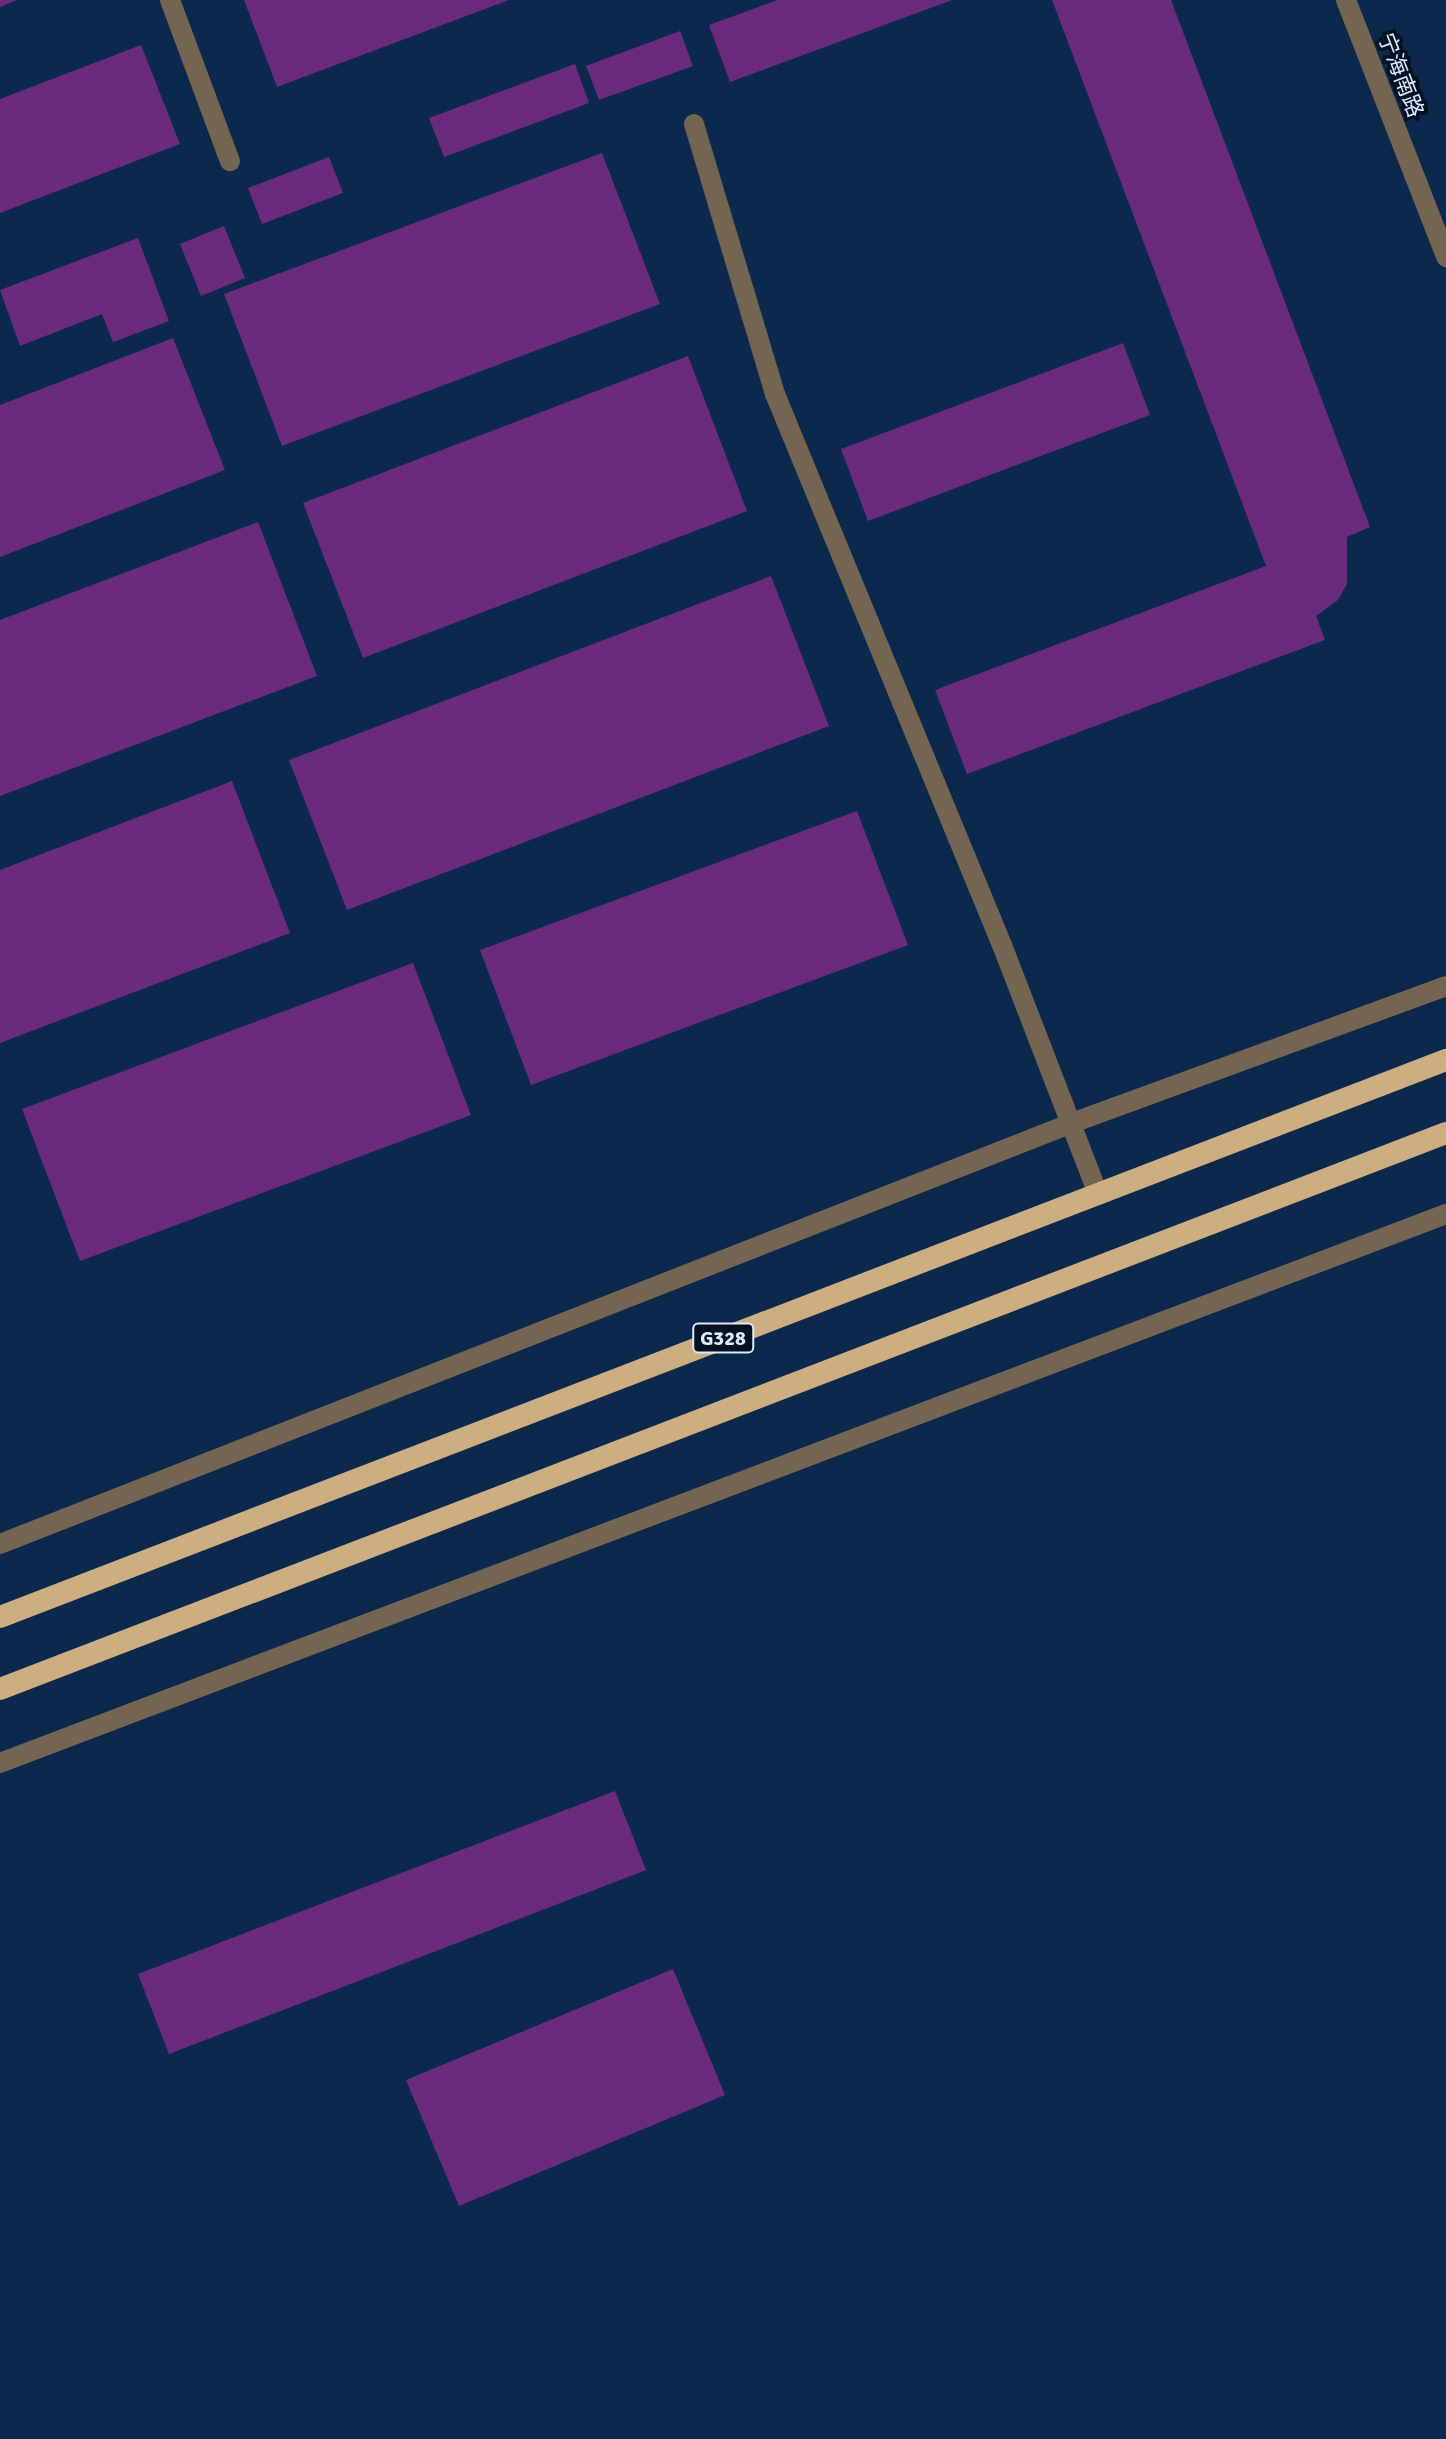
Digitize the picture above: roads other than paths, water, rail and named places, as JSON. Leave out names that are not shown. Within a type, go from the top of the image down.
[{"type":"highway","name":"G328","points":[[0,1617],[1446,1060]]},
{"type":"highway","points":[[0,1689],[1446,1133]]},
{"type":"street","points":[[170,0],[230,161]]},
{"type":"street","name":"宁海南路","points":[[1346,0],[1446,257]]},
{"type":"street","points":[[694,124],[775,394],[1072,1123],[1098,1194]]},
{"type":"street","points":[[0,1544],[1072,1123],[1446,986]]},
{"type":"street","points":[[0,1763],[1446,1214]]}]
